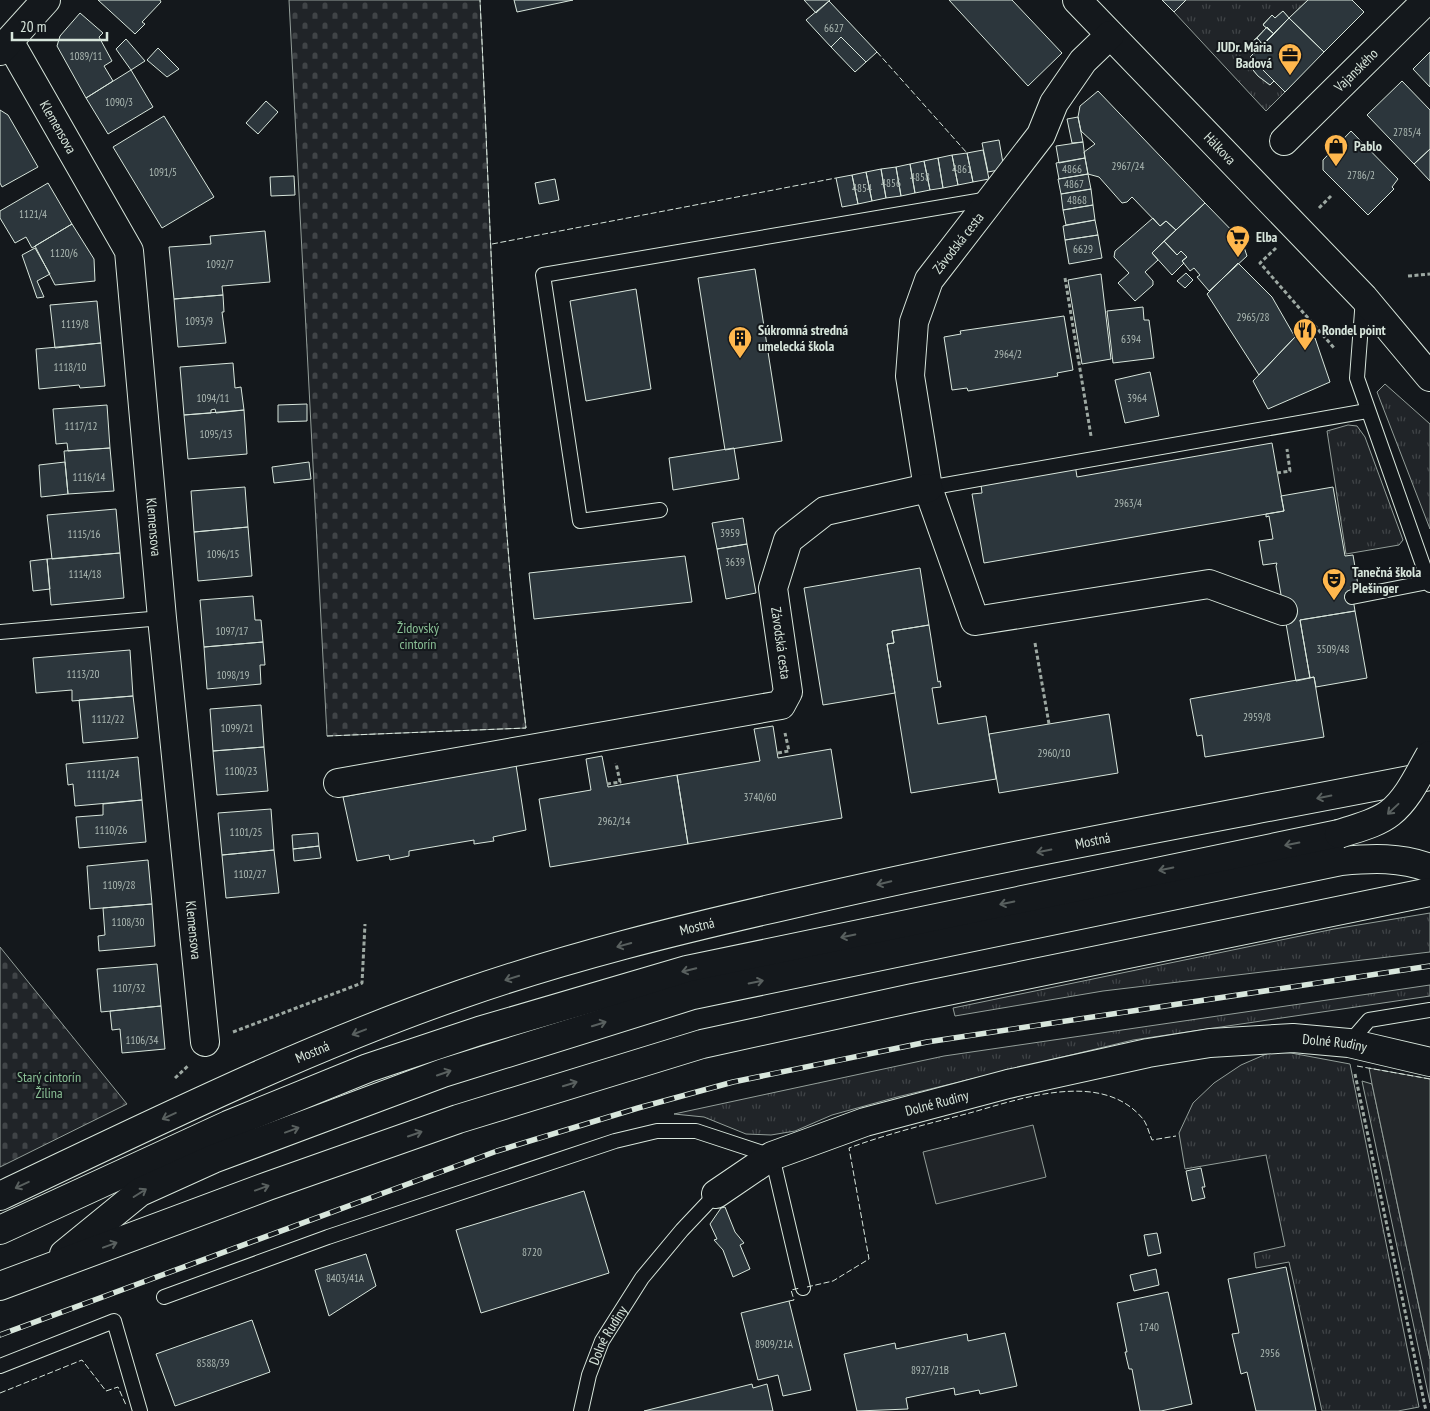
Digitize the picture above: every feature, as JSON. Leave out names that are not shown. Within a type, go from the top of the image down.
[{"type":"main road","points":[[5,46],[46,0]]},
{"type":"main road","name":"Hálkova","points":[[1077,0],[1364,298],[1430,377]]},
{"type":"main road","name":"Vajanského","points":[[1284,140],[1427,0]]},
{"type":"main road","name":"Závodská cesta","points":[[1110,35],[1083,61],[1054,102],[1041,135],[929,280],[914,322],[910,376],[928,488],[975,621],[1209,584],[1283,610]]},
{"type":"main road","name":"Klemensova","points":[[5,46],[129,251],[162,618],[205,1042]]},
{"type":"main road","name":"Hálkova","points":[[1364,298],[1430,353]]},
{"type":"main road","name":"Závodská cesta","points":[[338,783],[781,705],[788,692],[773,588],[788,540],[825,511],[928,488]]},
{"type":"main road","points":[[0,1230],[228,1125],[368,1068],[478,1031],[687,970],[1340,834],[1378,820],[1397,806],[1430,755]]},
{"type":"main road","name":"Mostná","points":[[0,1196],[213,1096],[352,1035],[462,994],[559,963],[677,931],[890,881],[1430,776]]},
{"type":"main road","points":[[1372,787],[1430,784]]},
{"type":"main road","points":[[48,1268],[140,1192],[213,1159],[443,1073],[693,995],[1341,861],[1366,859],[1406,860],[1430,868]]},
{"type":"main road","points":[[0,1286],[268,1186],[458,1119],[702,1044],[913,998],[1430,892]]},
{"type":"main road","name":"Dolné Rudiny","points":[[716,1194],[772,1156],[865,1122],[1008,1084],[1148,1053],[1210,1043],[1293,1038],[1349,1043],[1430,1062]]},
{"type":"lane","points":[[660,510],[580,521],[543,275],[992,198]]},
{"type":"lane","points":[[1352,597],[1429,583],[1367,411],[1357,378],[1364,298]]},
{"type":"lane","points":[[928,488],[1367,411]]},
{"type":"lane","points":[[0,632],[162,618]]},
{"type":"lane","points":[[1349,1043],[1369,1020],[1430,1010]]},
{"type":"lane","points":[[164,1297],[338,1234],[614,1141],[657,1131],[696,1131],[772,1156],[803,1288]]},
{"type":"lane","name":"Dolné Rudiny","points":[[581,1411],[589,1375],[602,1341],[642,1278],[682,1230],[716,1194]]},
{"type":"lane","points":[[0,1366],[114,1321],[140,1411]]},
{"type":"path","points":[[1331,196],[1260,263],[1316,326],[1357,378]]},
{"type":"path","points":[[1408,276],[1430,274]]},
{"type":"path","points":[[1065,278],[1094,459]]},
{"type":"path","points":[[1278,472],[1290,471]]},
{"type":"path","points":[[1030,612],[1049,724]]},
{"type":"path","points":[[174,1079],[207,1049],[205,1042],[362,983],[365,924]]},
{"type":"path","points":[[1349,1043],[1426,1411]]},
{"type":"green space","name":"Židovský cintorín","points":[[289,0],[480,0],[501,455],[516,637],[526,728],[327,736]]},
{"type":"green space","points":[[1186,0],[1308,0],[1289,18],[1283,11],[1275,18],[1272,15],[1263,24],[1266,28],[1253,41],[1256,44],[1253,60],[1249,65],[1258,76],[1270,85],[1274,81],[1285,92],[1266,111],[1174,12]]},
{"type":"green space","points":[[1385,384],[1430,424],[1430,529],[1377,392]]},
{"type":"green space","points":[[1348,425],[1357,426],[1365,437],[1403,540],[1399,545],[1346,554],[1327,431]]},
{"type":"green space","points":[[1430,913],[1430,952],[1103,991],[955,1016],[953,1008],[1334,929]]},
{"type":"green space","name":"Starý cintorín Žilina","points":[[0,947],[127,1104],[0,1167]]},
{"type":"green space","points":[[1430,985],[1430,996],[1133,1040],[897,1097],[832,1115],[795,1131],[771,1135],[746,1134],[704,1117],[674,1114],[944,1056]]},
{"type":"green space","points":[[1271,1052],[1291,1053],[1350,1064],[1419,1407],[1398,1411],[1322,1411],[1289,1262],[1256,1268],[1254,1253],[1285,1246],[1266,1155],[1185,1169],[1179,1133],[1193,1103],[1214,1083],[1241,1065]]},
{"type":"green space","points":[[1362,1081],[1372,1084],[1430,1359],[1430,1403]]},
{"type":"green space","points":[[1033,1125],[1046,1177],[936,1204],[923,1152]]},
{"type":"shaded area","points":[[1369,1068],[1430,1079],[1430,1359],[1372,1084]]},
{"type":"building","points":[[98,0],[160,0],[161,2],[142,22],[145,24],[135,34]]},
{"type":"building","points":[[514,0],[573,0],[517,12]]},
{"type":"building","points":[[804,0],[830,0],[816,13]]},
{"type":"building","points":[[949,0],[1012,0],[1062,53],[1028,86]]},
{"type":"building","points":[[1162,0],[1186,0],[1174,12]]},
{"type":"building","points":[[1308,0],[1352,0],[1364,12],[1324,52],[1289,18]]},
{"type":"building","points":[[829,1],[877,52],[866,62],[841,37],[831,47],[806,20]]},
{"type":"building","points":[[1283,11],[1289,18],[1274,34],[1263,25],[1272,15],[1275,18]]},
{"type":"building","points":[[80,13],[103,33],[99,37],[112,61],[104,66],[113,81],[86,98],[57,46],[60,36]]},
{"type":"building","points":[[1289,18],[1324,52],[1285,92],[1250,57]]},
{"type":"building","points":[[1267,27],[1274,34],[1263,45],[1257,38]]},
{"type":"building","points":[[841,37],[866,62],[855,72],[831,47]]},
{"type":"building","points":[[1257,38],[1263,45],[1254,54],[1250,50],[1256,44],[1253,41]]},
{"type":"building","points":[[126,39],[145,61],[131,70],[116,49]]},
{"type":"building","points":[[158,48],[179,69],[167,77],[147,60]]},
{"type":"building","points":[[1430,52],[1430,87],[1413,69]]},
{"type":"building","points":[[1253,60],[1274,81],[1270,85],[1258,76],[1249,65]]},
{"type":"building","points":[[131,70],[153,107],[108,134],[86,98]]},
{"type":"building","points":[[1402,81],[1430,110],[1430,149],[1414,164],[1367,115]]},
{"type":"building","points":[[1098,91],[1205,203],[1176,230],[1166,221],[1160,226],[1132,197],[1127,202],[1122,203],[1099,177],[1088,174],[1084,152],[1095,144],[1081,131],[1078,117],[1080,106]]},
{"type":"building","points":[[266,101],[278,112],[258,134],[246,123]]},
{"type":"building","points":[[0,110],[8,115],[38,167],[2,187],[0,183]]},
{"type":"building","points":[[164,116],[214,197],[162,228],[113,147]]},
{"type":"building","points":[[1078,117],[1083,142],[1072,143],[1067,119]]},
{"type":"building","points":[[1351,131],[1398,179],[1392,187],[1394,189],[1368,215],[1323,170],[1323,160]]},
{"type":"building","points":[[999,140],[1004,169],[988,172],[982,143]]},
{"type":"building","points":[[1083,142],[1085,158],[1059,163],[1056,146]]},
{"type":"building","points":[[1430,149],[1430,181],[1414,164]]},
{"type":"building","points":[[983,150],[989,179],[973,182],[967,153]]},
{"type":"building","points":[[967,153],[973,182],[958,185],[952,155]]},
{"type":"building","points":[[952,155],[958,185],[943,188],[938,158]]},
{"type":"building","points":[[938,158],[943,188],[930,190],[924,161]]},
{"type":"building","points":[[1085,158],[1088,174],[1059,179],[1056,163]]},
{"type":"building","points":[[924,161],[930,190],[915,193],[910,164]]},
{"type":"building","points":[[910,164],[915,193],[901,196],[896,167]]},
{"type":"building","points":[[896,167],[901,196],[886,198],[881,169]]},
{"type":"building","points":[[881,169],[886,198],[872,201],[866,172]]},
{"type":"building","points":[[866,172],[872,201],[858,204],[852,175]]},
{"type":"building","points":[[1088,174],[1091,189],[1061,194],[1058,179]]},
{"type":"building","points":[[852,175],[858,204],[842,207],[836,178]]},
{"type":"building","points":[[294,176],[295,195],[271,196],[270,177]]},
{"type":"building","points":[[555,179],[559,200],[539,204],[535,183]]},
{"type":"building","points":[[48,183],[72,224],[32,248],[26,237],[15,243],[0,218],[0,211]]},
{"type":"building","points":[[1091,189],[1093,205],[1063,210],[1061,194]]},
{"type":"building","points":[[1205,203],[1242,241],[1247,256],[1209,291],[1197,277],[1200,275],[1194,268],[1190,271],[1182,261],[1187,257],[1181,251],[1177,255],[1164,241]]},
{"type":"building","points":[[1093,205],[1095,220],[1066,225],[1063,210]]},
{"type":"building","points":[[1153,218],[1160,226],[1166,221],[1176,230],[1152,253],[1158,260],[1145,272],[1153,281],[1153,285],[1135,301],[1118,283],[1129,273],[1114,257],[1115,251]]},
{"type":"building","points":[[1095,220],[1098,235],[1065,240],[1063,226]]},
{"type":"building","points":[[72,224],[94,259],[95,281],[55,285],[35,246]]},
{"type":"building","points":[[265,231],[270,282],[222,286],[223,295],[174,299],[169,247],[211,244],[210,236]]},
{"type":"building","points":[[1098,235],[1102,258],[1069,264],[1065,240]]},
{"type":"building","points":[[1164,241],[1177,255],[1181,251],[1187,257],[1182,261],[1184,263],[1172,275],[1152,253]]},
{"type":"building","points":[[35,248],[50,274],[37,281],[44,297],[37,298],[22,255]]},
{"type":"building","points":[[1238,263],[1272,297],[1295,337],[1259,375],[1207,294]]},
{"type":"building","name":"Súkromná stredná umelecká škola","points":[[755,269],[782,441],[725,450],[698,278]]},
{"type":"building","points":[[1186,273],[1193,280],[1185,288],[1177,281]]},
{"type":"building","points":[[1101,274],[1111,359],[1082,364],[1068,280]]},
{"type":"building","points":[[636,289],[651,389],[586,401],[570,301]]},
{"type":"building","points":[[223,295],[224,312],[222,312],[226,343],[178,347],[174,299]]},
{"type":"building","points":[[97,301],[101,343],[55,348],[50,305]]},
{"type":"building","points":[[1143,307],[1144,320],[1149,320],[1154,358],[1113,363],[1107,311]]},
{"type":"building","points":[[1064,316],[1073,370],[1057,373],[1058,376],[968,391],[967,388],[952,390],[944,337],[961,334],[960,331]]},
{"type":"building","points":[[1295,337],[1315,338],[1330,382],[1268,409],[1253,381]]},
{"type":"building","points":[[101,343],[105,386],[80,388],[79,385],[39,389],[36,349]]},
{"type":"building","points":[[233,363],[235,388],[241,387],[244,410],[216,413],[215,409],[211,410],[211,413],[184,415],[180,367]]},
{"type":"building","points":[[1150,372],[1159,416],[1125,423],[1115,380]]},
{"type":"building","points":[[307,404],[307,421],[278,422],[278,405]]},
{"type":"building","points":[[107,405],[110,448],[68,451],[67,443],[56,444],[53,409]]},
{"type":"building","points":[[244,410],[247,454],[188,459],[184,415]]},
{"type":"building","points":[[1272,443],[1284,511],[984,563],[972,494],[982,493],[981,485],[1075,464],[1077,477]]},
{"type":"building","points":[[110,448],[114,491],[68,494],[64,451]]},
{"type":"building","points":[[734,448],[739,479],[673,490],[669,458]]},
{"type":"building","points":[[65,462],[68,494],[41,497],[39,465]]},
{"type":"building","points":[[309,462],[311,479],[274,483],[272,467]]},
{"type":"building","points":[[245,487],[248,527],[194,532],[191,491]]},
{"type":"building","points":[[1333,487],[1345,556],[1353,555],[1358,585],[1351,586],[1355,611],[1300,620],[1310,678],[1296,681],[1277,563],[1263,565],[1259,541],[1273,539],[1269,516],[1266,517],[1266,514],[1284,511],[1281,496]]},
{"type":"building","points":[[116,509],[120,553],[52,559],[47,515]]},
{"type":"building","points":[[743,518],[747,544],[717,549],[712,523]]},
{"type":"building","points":[[248,527],[252,576],[198,581],[194,532]]},
{"type":"building","points":[[747,544],[756,593],[726,599],[717,549]]},
{"type":"building","points":[[120,553],[124,598],[51,605],[47,559]]},
{"type":"building","points":[[685,556],[692,602],[534,619],[529,573]]},
{"type":"building","points":[[47,559],[50,589],[33,591],[30,561]]},
{"type":"building","points":[[920,568],[929,625],[892,631],[894,643],[887,644],[895,693],[823,705],[804,588]]},
{"type":"building","points":[[253,596],[255,620],[261,620],[263,642],[204,647],[200,600]]},
{"type":"building","points":[[1355,611],[1367,678],[1316,687],[1314,677],[1310,678],[1300,620]]},
{"type":"building","points":[[929,625],[938,682],[940,681],[941,687],[932,688],[938,724],[986,716],[996,779],[911,793],[887,644],[894,643],[892,631]]},
{"type":"building","points":[[263,642],[265,665],[260,665],[261,684],[207,689],[204,647]]},
{"type":"building","points":[[130,650],[133,696],[72,701],[72,690],[36,693],[33,658]]},
{"type":"building","points":[[1314,677],[1324,737],[1205,757],[1202,735],[1197,736],[1190,699]]},
{"type":"building","points":[[133,696],[138,738],[83,743],[79,700]]},
{"type":"building","points":[[261,705],[264,747],[213,751],[210,709]]},
{"type":"building","points":[[1109,714],[1118,773],[999,793],[989,734]]},
{"type":"building","points":[[773,726],[778,758],[831,749],[842,818],[688,844],[677,775],[760,761],[754,729]]},
{"type":"building","points":[[264,747],[268,791],[217,795],[213,751]]},
{"type":"building","points":[[602,756],[608,787],[677,775],[688,844],[550,867],[539,799],[591,790],[586,759]]},
{"type":"building","points":[[138,757],[142,800],[75,806],[73,784],[68,785],[66,764]]},
{"type":"building","points":[[516,765],[526,830],[493,837],[494,841],[474,844],[474,840],[409,851],[409,856],[390,860],[389,855],[357,861],[343,797],[379,790],[378,787],[395,784],[396,787],[464,775],[463,772],[480,768],[481,772]]},
{"type":"building","points":[[142,800],[146,842],[79,848],[76,817],[103,815],[103,804]]},
{"type":"building","points":[[271,809],[274,850],[222,855],[218,813]]},
{"type":"building","points":[[318,833],[319,846],[293,849],[292,835]]},
{"type":"building","points":[[319,846],[321,858],[294,861],[293,849]]},
{"type":"building","points":[[274,850],[279,893],[226,898],[222,855]]},
{"type":"building","points":[[148,860],[152,904],[90,909],[87,866]]},
{"type":"building","points":[[152,904],[155,946],[99,951],[98,936],[105,935],[103,908]]},
{"type":"building","points":[[157,964],[161,1006],[101,1012],[97,969]]},
{"type":"building","points":[[161,1006],[165,1049],[122,1053],[120,1029],[112,1030],[110,1011]]},
{"type":"building","points":[[1201,1168],[1205,1187],[1202,1187],[1205,1198],[1192,1201],[1186,1171]]},
{"type":"building","points":[[584,1191],[609,1273],[481,1313],[456,1230]]},
{"type":"building","points":[[725,1207],[735,1232],[744,1243],[740,1245],[750,1269],[733,1277],[723,1250],[714,1240],[717,1239],[710,1224],[721,1208]]},
{"type":"building","points":[[1157,1233],[1161,1253],[1148,1256],[1144,1235]]},
{"type":"building","points":[[366,1254],[376,1286],[329,1316],[315,1270]]},
{"type":"building","points":[[1286,1267],[1316,1411],[1256,1411],[1247,1372],[1241,1374],[1232,1334],[1239,1333],[1228,1279]]},
{"type":"building","points":[[1156,1269],[1159,1285],[1134,1291],[1130,1275]]},
{"type":"building","points":[[1168,1292],[1192,1404],[1161,1411],[1140,1411],[1132,1369],[1129,1369],[1125,1352],[1127,1352],[1117,1303]]},
{"type":"building","points":[[789,1301],[811,1390],[783,1396],[778,1375],[758,1380],[741,1313]]},
{"type":"building","points":[[252,1320],[270,1372],[175,1406],[156,1354]]},
{"type":"building","points":[[1005,1333],[1017,1386],[980,1394],[979,1390],[955,1395],[954,1388],[906,1398],[908,1409],[857,1411],[844,1354],[895,1343],[896,1349],[967,1334],[968,1341]]},
{"type":"building","points":[[752,1384],[753,1388],[767,1384],[773,1411],[644,1411]]},
{"type":"railway","points":[[0,1335],[497,1151],[638,1108],[733,1082],[927,1042],[1430,966]]},
{"type":"fence","points":[[327,736],[526,728],[516,637],[501,455],[480,0]]},
{"type":"fence","points":[[877,52],[967,153]]},
{"type":"fence","points":[[492,244],[836,178]]},
{"type":"fence","points":[[1357,1066],[1430,1079]]},
{"type":"fence","points":[[807,1287],[833,1281],[869,1259],[849,1148],[892,1134],[1034,1096],[1082,1091],[1105,1095],[1125,1104],[1143,1119],[1152,1140],[1176,1136]]},
{"type":"fence","points":[[789,1301],[794,1300],[791,1290],[800,1288]]},
{"type":"fence","points":[[0,1393],[82,1360],[106,1391],[118,1387],[126,1405]]},
{"type":"place","name":"JUDr. Mária Badová","points":[[1290,76]]},
{"type":"place","name":"Pablo","points":[[1336,167]]},
{"type":"place","name":"Elba","points":[[1238,258]]},
{"type":"place","name":"Rondel point","points":[[1305,351]]},
{"type":"place","name":"Súkromná stredná umelecká škola","points":[[740,359]]},
{"type":"place","name":"Tanečná škola Plešinger","points":[[1334,601]]}]
